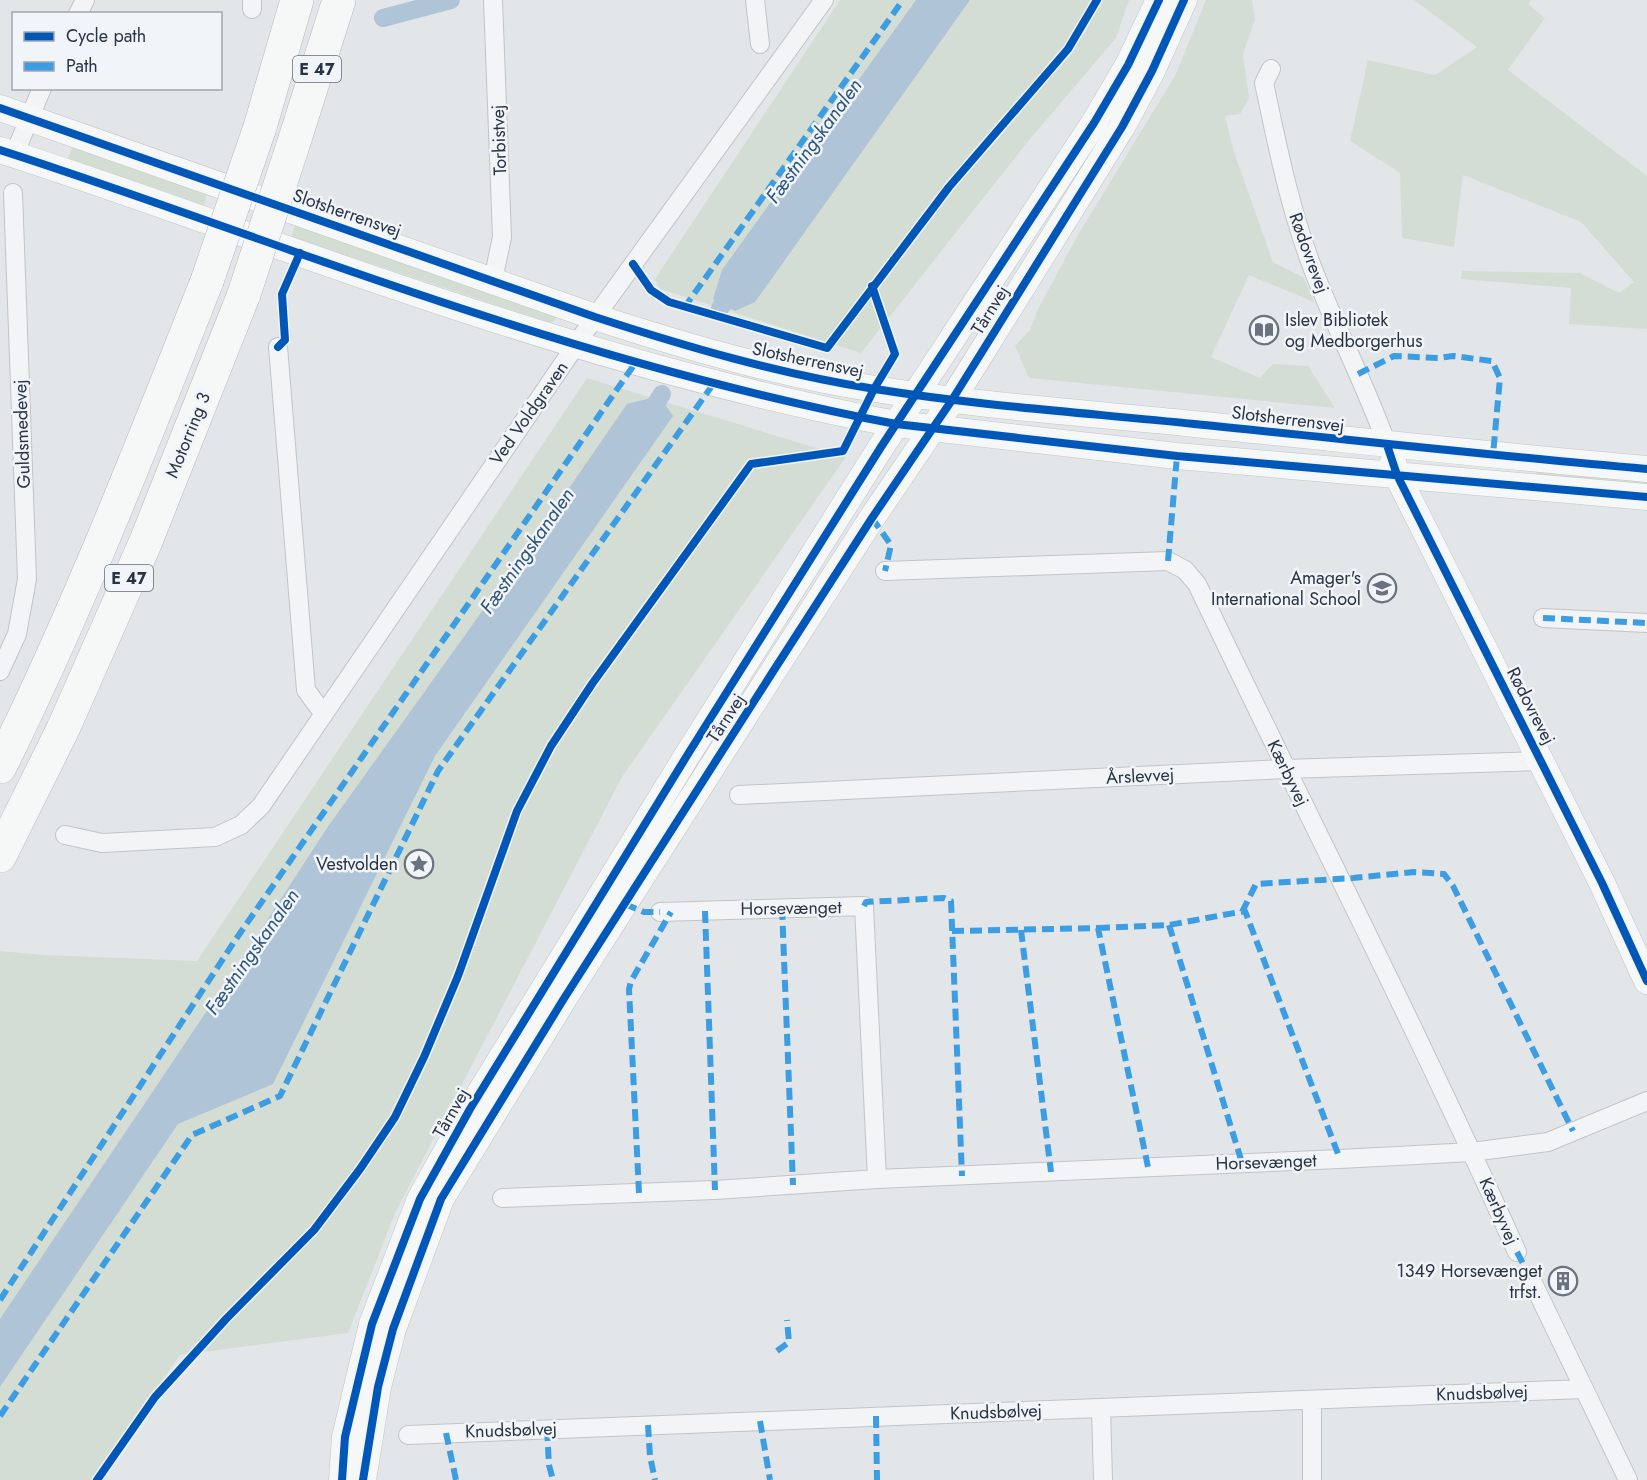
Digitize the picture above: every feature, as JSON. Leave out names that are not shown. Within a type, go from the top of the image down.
[{"type":"highway","name":"E 47","points":[[0,767],[27,713],[107,531],[207,281],[260,127],[297,0]]},
{"type":"highway","name":"Motorring 3","points":[[0,856],[63,729],[146,541],[244,294],[339,0]]},
{"type":"street","name":"Torbistvej","points":[[493,0],[502,237],[493,280]]},
{"type":"street","points":[[755,0],[760,44]]},
{"type":"street","name":"Ved Voldgraven","points":[[65,835],[102,843],[215,837],[241,825],[261,806],[595,317],[824,0]]},
{"type":"street","name":"Tårnvej","points":[[342,1480],[345,1437],[372,1324],[420,1199],[470,1109],[616,870],[896,424],[1094,123],[1128,65],[1159,0]]},
{"type":"street","name":"Tårnvej","points":[[363,1480],[378,1387],[393,1329],[441,1199],[563,1000],[872,518],[952,400],[1122,127],[1152,71],[1184,0]]},
{"type":"street","name":"Rødovrevej","points":[[1271,69],[1263,83],[1288,193],[1311,265],[1377,417],[1397,475],[1542,761],[1647,981]]},
{"type":"street","points":[[41,90],[28,118],[7,152],[478,314],[576,345],[757,395],[896,424],[1177,456],[1647,497]]},
{"type":"street","name":"Slotsherrensvej","points":[[0,108],[595,317],[663,339],[758,365],[874,389],[990,405],[1647,469]]},
{"type":"street","name":"Guldsmedevej","points":[[0,671],[17,634],[27,579],[13,193]]},
{"type":"street","points":[[278,347],[306,690],[323,713]]},
{"type":"street","name":"Kærbyvej","points":[[885,571],[1168,561],[1185,570],[1197,584],[1285,769],[1341,879],[1472,1152],[1517,1252]]},
{"type":"street","points":[[1543,618],[1647,623]]},
{"type":"street","name":"Årslevvej","points":[[739,795],[1285,769],[1542,761]]},
{"type":"street","name":"Horsevænget","points":[[660,912],[864,906],[877,1179]]},
{"type":"street","name":"Horsevænget","points":[[502,1198],[715,1190],[877,1179],[1472,1152],[1548,1142],[1647,1101]]},
{"type":"street","points":[[1531,1279],[1628,1480]]},
{"type":"street","name":"Knudsbølvej","points":[[408,1435],[1584,1389]]},
{"type":"street","points":[[1312,1400],[1312,1480]]},
{"type":"street","points":[[1101,1408],[1103,1480]]},
{"type":"shaded area","points":[[840,0],[1129,0],[1116,38],[1025,145],[861,353],[660,289],[655,279]]},
{"type":"shaded area","points":[[1206,0],[1252,0],[1255,19],[1243,54],[1249,98],[1240,114],[1225,116],[1234,152],[1273,262],[1304,278],[1314,302],[1249,275],[1211,357],[1260,378],[1273,364],[1308,366],[1335,408],[1029,378],[1015,346],[1030,330],[1038,309],[1079,233],[1175,76]]},
{"type":"shaded area","points":[[1414,0],[1531,0],[1528,4],[1545,18],[1508,70],[1647,176],[1647,329],[1569,324],[1571,288],[1461,279],[1462,271],[1580,273],[1619,293],[1634,282],[1581,222],[1463,175],[1454,247],[1402,238],[1400,173],[1350,141],[1368,60],[1435,75],[1477,47]]},
{"type":"shaded area","points":[[73,145],[208,191],[203,206],[68,159]]},
{"type":"shaded area","points":[[296,222],[558,317],[551,323],[291,237]]},
{"type":"shaded area","name":"Vestvolden","points":[[587,378],[846,457],[622,777],[396,1211],[348,1333],[180,1355],[93,1480],[0,1480],[0,951],[197,961]]},
{"type":"shaded area","points":[[1536,471],[1647,475],[1647,484],[1536,475]]},
{"type":"water","points":[[916,0],[970,0],[755,302],[735,311],[713,299],[722,270]]},
{"type":"water","points":[[651,398],[664,403],[673,416],[435,756],[273,1084],[178,1124],[0,1387],[0,1319],[327,828],[543,526],[627,404]]},
{"type":"waterway","points":[[383,18],[451,0]]},
{"type":"waterway","name":"Fæstningskanalen","points":[[720,308],[737,286]]},
{"type":"waterway","name":"Fæstningskanalen","points":[[645,420],[662,394]]},
{"type":"marked path","points":[[684,308],[903,0]]},
{"type":"marked path","points":[[1358,374],[1394,356],[1439,358],[1453,356],[1492,361],[1500,378],[1493,455]]},
{"type":"marked path","points":[[0,1300],[236,939],[636,362]]},
{"type":"marked path","points":[[0,1416],[192,1135],[280,1096],[438,771],[714,383]]},
{"type":"marked path","points":[[1168,561],[1177,456]]},
{"type":"marked path","points":[[872,518],[891,545],[885,571]]},
{"type":"marked path","points":[[1543,618],[1647,623]]},
{"type":"marked path","points":[[1242,912],[1256,884],[1414,872],[1444,874],[1453,886],[1573,1131]]},
{"type":"marked path","points":[[864,906],[866,902],[944,898],[951,901],[962,1176]]},
{"type":"marked path","points":[[625,904],[644,912],[660,912]]},
{"type":"marked path","points":[[782,908],[793,1185]]},
{"type":"marked path","points":[[705,911],[715,1190]]},
{"type":"marked path","points":[[1098,928],[1169,925],[1245,911],[1340,1159]]},
{"type":"marked path","points":[[639,1193],[629,989],[631,981],[671,912]]},
{"type":"marked path","points":[[1169,925],[1242,1163]]},
{"type":"marked path","points":[[952,931],[1098,928],[1148,1167]]},
{"type":"marked path","points":[[1021,930],[1051,1172]]},
{"type":"marked path","points":[[1517,1252],[1531,1279]]},
{"type":"marked path","points":[[777,1351],[789,1342],[787,1320]]},
{"type":"marked path","points":[[876,1416],[877,1480]]},
{"type":"marked path","points":[[760,1421],[770,1480]]},
{"type":"marked path","points":[[648,1425],[650,1456],[655,1480]]},
{"type":"marked path","points":[[547,1429],[549,1465],[553,1480]]},
{"type":"marked path","points":[[446,1433],[456,1480]]},
{"type":"cycle path","points":[[633,264],[651,290],[669,302],[827,348],[949,187],[1068,49],[1097,0]]},
{"type":"cycle path","points":[[342,1480],[345,1437],[372,1324],[420,1199],[470,1109],[688,754],[881,447],[1094,123],[1128,65],[1159,0]]},
{"type":"cycle path","points":[[363,1480],[378,1387],[393,1329],[441,1199],[563,1000],[872,518],[952,400],[1122,127],[1152,71],[1184,0]]},
{"type":"cycle path","points":[[0,108],[595,317],[699,349],[804,376],[875,389],[995,405],[1647,469]]},
{"type":"cycle path","points":[[0,150],[429,298],[541,334],[641,364],[845,414],[896,424],[1177,456],[1647,497]]},
{"type":"cycle path","points":[[278,347],[285,340],[282,294],[300,253]]},
{"type":"cycle path","points":[[97,1480],[155,1397],[226,1319],[314,1230],[360,1169],[395,1117],[424,1057],[458,976],[517,811],[551,746],[592,684],[751,464],[843,451],[874,389],[895,354],[872,286]]},
{"type":"cycle path","points":[[1387,445],[1397,475],[1602,883],[1647,981]]},
{"type":"place","name":"Islev Bibliotek og Medborgerhus","points":[[1264,330]]},
{"type":"place","name":"Amager's International School","points":[[1382,588]]},
{"type":"place","name":"Vestvolden","points":[[419,864]]},
{"type":"place","name":"1349 Horsevænget trfst.","points":[[1563,1281]]}]
